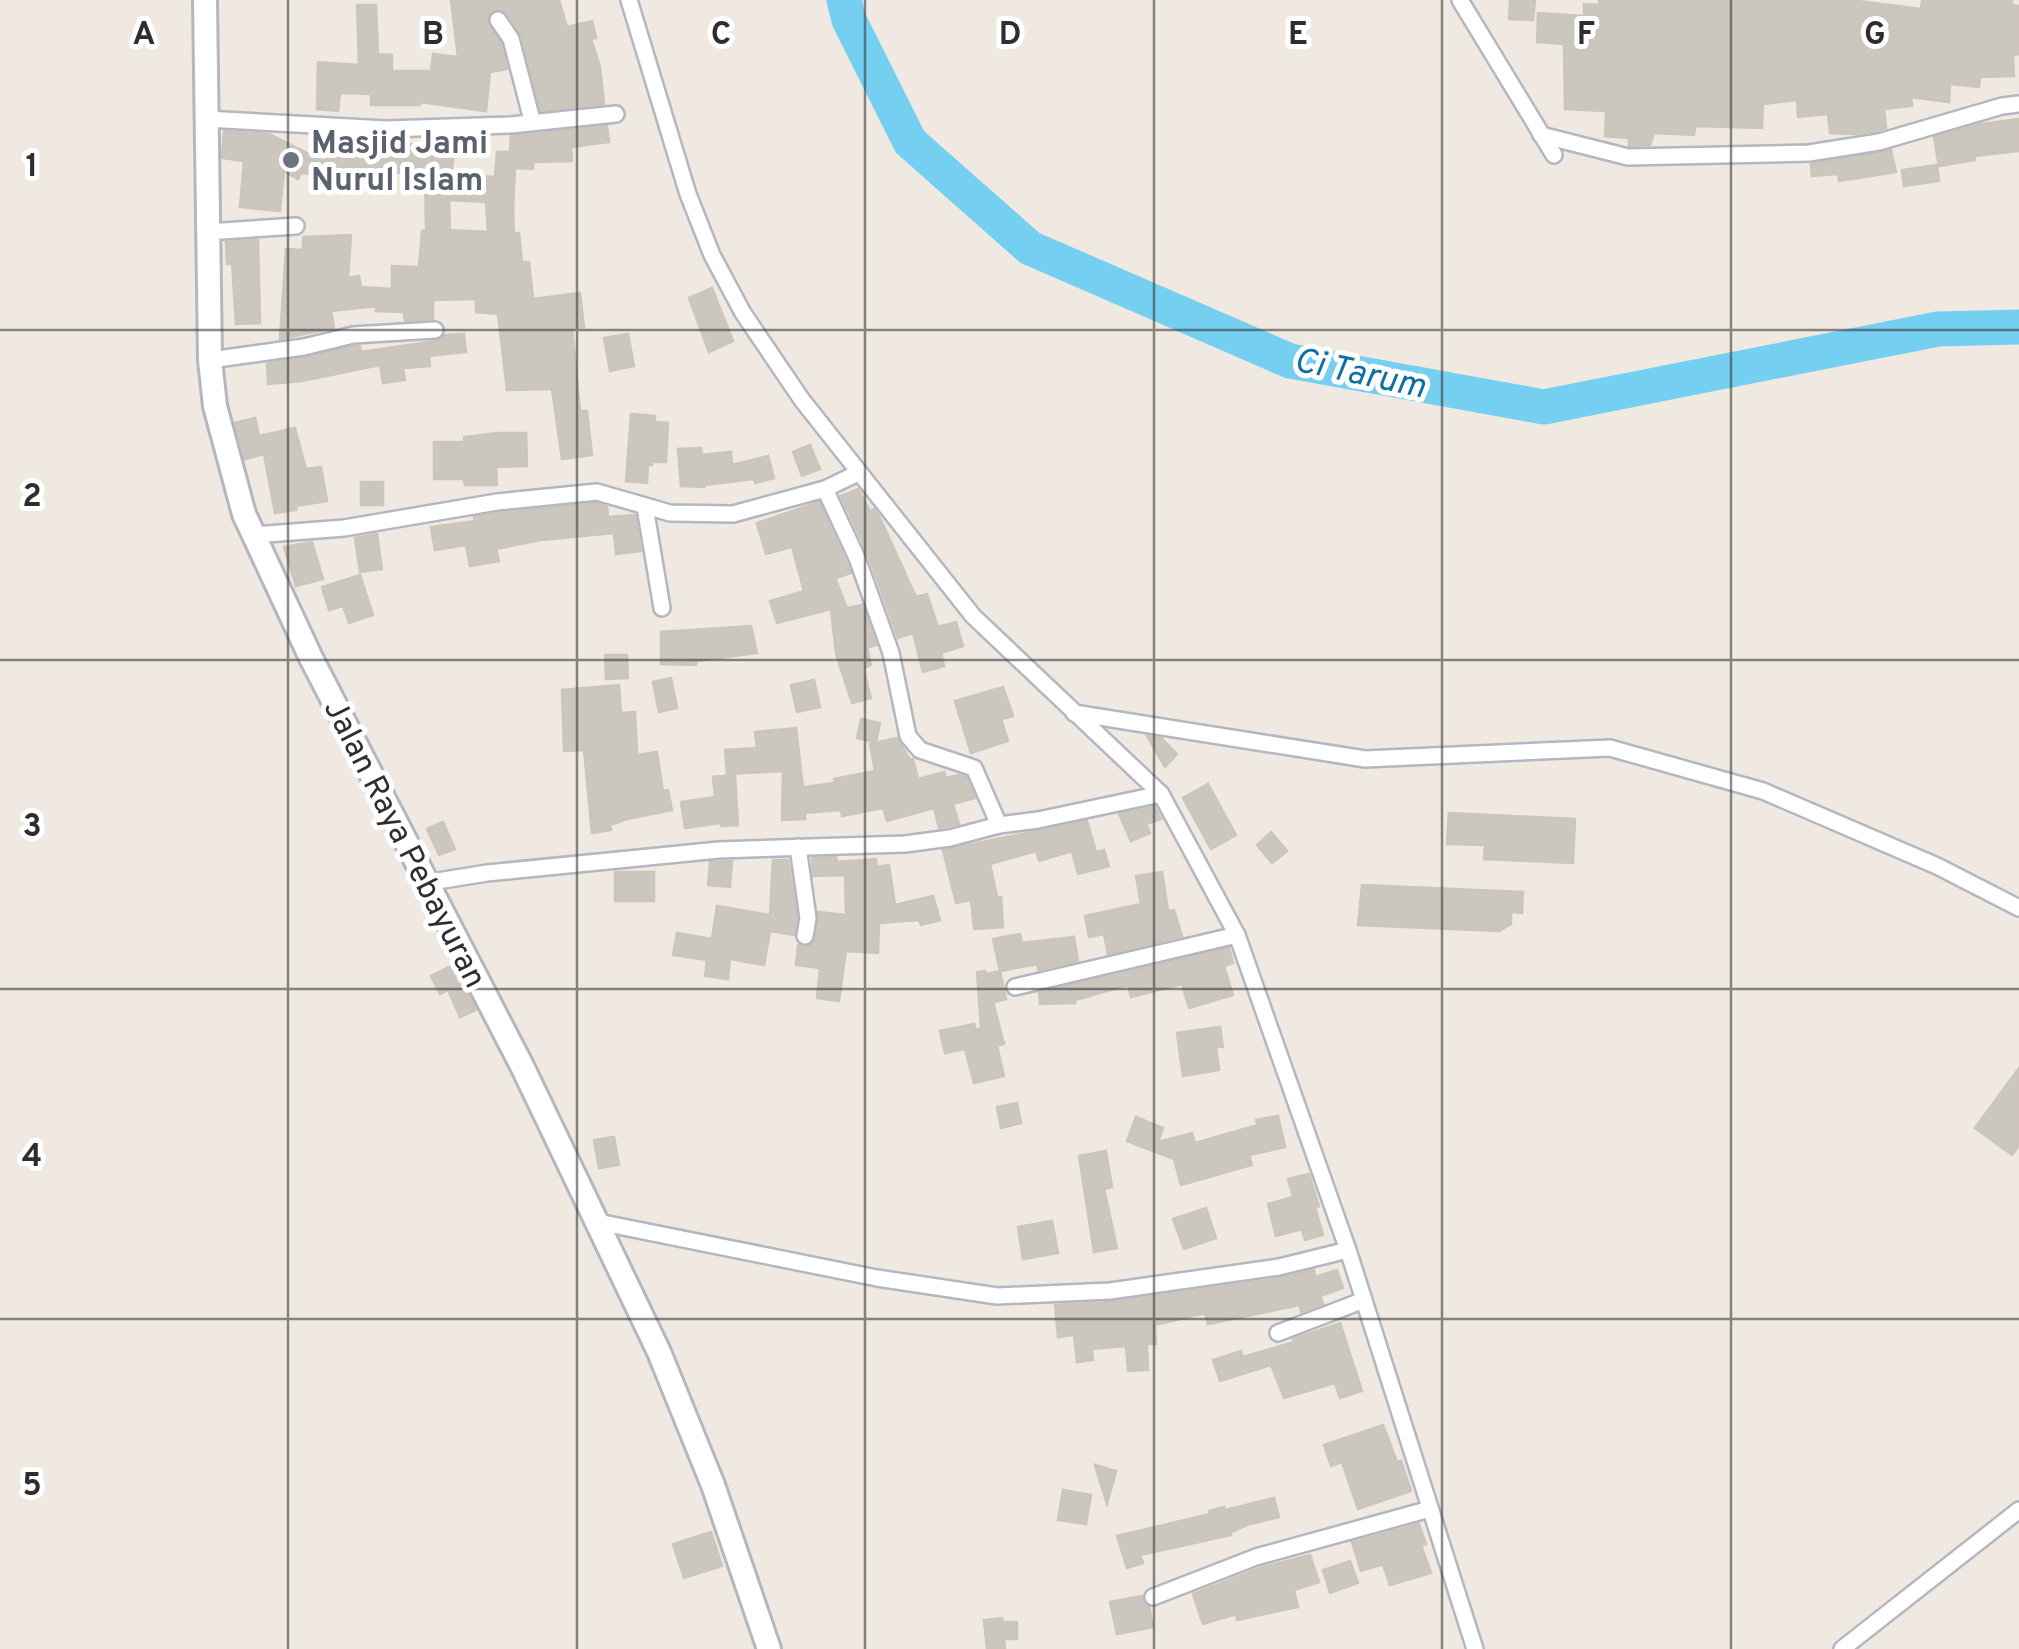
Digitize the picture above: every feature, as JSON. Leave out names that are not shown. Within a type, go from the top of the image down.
[{"type":"main road","name":"Jalan Raya Pebayuran","points":[[205,0],[210,360],[214,406],[228,460],[254,535],[311,658],[522,1066],[680,1399],[768,1649]]},
{"type":"street","points":[[628,0],[665,127],[712,255],[743,313],[858,474],[973,616],[1161,794],[1237,935],[1348,1250],[1476,1649]]},
{"type":"street","points":[[1460,0],[1554,155]]},
{"type":"street","points":[[498,20],[511,39],[532,120]]},
{"type":"street","points":[[1541,135],[1628,158],[1810,153],[1879,142],[2019,104]]},
{"type":"street","points":[[206,120],[386,129],[512,124],[616,114]]},
{"type":"street","points":[[207,232],[296,226]]},
{"type":"street","points":[[210,360],[304,347],[353,335],[436,330]]},
{"type":"street","points":[[254,535],[344,528],[582,492],[621,496],[670,513],[733,514],[825,489],[858,474]]},
{"type":"street","points":[[825,489],[857,558],[891,653],[908,736],[920,750],[974,768],[1000,825]]},
{"type":"street","points":[[645,506],[662,608]]},
{"type":"street","points":[[1074,713],[1365,759],[1610,748],[1763,790],[1938,866],[2019,908]]},
{"type":"street","points":[[424,882],[719,850],[905,844],[1161,794]]},
{"type":"street","points":[[798,846],[806,898],[805,936]]},
{"type":"street","points":[[1015,987],[1237,935]]},
{"type":"street","points":[[598,1222],[877,1278],[998,1296],[1110,1292],[1279,1267],[1348,1250]]},
{"type":"street","points":[[1278,1333],[1364,1300]]},
{"type":"street","points":[[1153,1597],[1256,1557],[1430,1509]]},
{"type":"street","points":[[1842,1649],[2019,1510]]},
{"type":"building","points":[[451,0],[559,0],[567,27],[592,21],[596,38],[591,39],[600,67],[604,104],[541,111],[522,36],[507,14],[498,9],[491,11],[487,22],[501,44],[507,69],[490,72],[486,111],[420,102],[371,105],[371,94],[340,93],[338,111],[317,109],[318,62],[359,65],[357,5],[376,5],[378,54],[392,55],[392,71],[431,71],[433,54],[458,57]]},
{"type":"building","points":[[1510,0],[1535,0],[1533,20],[1509,19]]},
{"type":"building","points":[[1599,0],[1850,0],[1921,9],[1922,0],[2012,0],[2011,5],[2019,6],[2019,54],[2013,55],[2014,76],[1980,77],[1979,87],[1950,84],[1949,102],[1911,97],[1912,106],[1884,109],[1886,128],[1877,131],[1830,133],[1828,114],[1798,117],[1797,100],[1763,104],[1762,128],[1695,126],[1694,135],[1654,133],[1650,145],[1629,146],[1629,138],[1605,136],[1606,111],[1565,109],[1564,44],[1537,42],[1538,13],[1584,16],[1584,4],[1599,5]]},
{"type":"building","points":[[2019,119],[2019,151],[1974,156],[1975,160],[1939,166],[1934,137]]},
{"type":"building","points":[[607,126],[609,142],[571,147],[572,161],[533,162],[533,169],[515,168],[513,208],[514,234],[519,233],[522,262],[529,262],[533,299],[580,293],[584,327],[572,328],[580,411],[587,411],[592,455],[562,459],[552,389],[507,390],[498,314],[476,312],[476,299],[433,300],[433,319],[405,321],[404,312],[376,311],[377,306],[331,311],[334,328],[280,339],[286,249],[303,250],[303,237],[351,235],[348,278],[359,276],[361,287],[392,289],[392,266],[419,267],[422,231],[426,231],[425,175],[345,168],[344,172],[354,178],[301,173],[298,179],[284,171],[280,211],[240,207],[244,161],[222,158],[224,131],[269,134],[323,161],[325,137],[430,146],[431,139],[456,138],[451,174],[495,177],[497,152],[510,152],[511,136]],"holes":[[[449,200],[486,202],[488,232],[450,230]]]},
{"type":"building","points":[[1891,150],[1896,172],[1839,181],[1838,174],[1812,176],[1811,164]]},
{"type":"building","points":[[1937,165],[1939,181],[1904,186],[1902,170]]},
{"type":"building","points":[[258,240],[260,323],[236,324],[232,263],[227,264],[226,242]]},
{"type":"building","points":[[712,288],[733,341],[709,352],[689,298]]},
{"type":"building","points":[[464,334],[466,352],[429,356],[430,366],[403,368],[405,380],[383,383],[380,365],[268,384],[267,364],[355,346],[360,346],[361,352]]},
{"type":"building","points":[[628,334],[634,366],[610,371],[604,338]]},
{"type":"building","points":[[631,414],[655,416],[655,422],[668,423],[666,462],[648,465],[647,483],[626,481]]},
{"type":"building","points":[[255,418],[259,436],[295,428],[306,469],[321,467],[327,501],[275,513],[264,454],[245,459],[235,423]]},
{"type":"building","points":[[526,433],[527,466],[496,467],[497,485],[465,485],[464,479],[434,479],[434,442],[464,442],[464,437]]},
{"type":"building","points":[[810,445],[820,469],[802,476],[793,452]]},
{"type":"building","points":[[701,448],[702,455],[731,452],[732,465],[768,456],[774,478],[755,483],[754,479],[704,487],[681,486],[678,449]]},
{"type":"building","points":[[361,482],[383,482],[383,505],[361,505]]},
{"type":"building","points":[[858,489],[870,511],[874,509],[879,516],[916,597],[927,594],[938,627],[956,622],[963,646],[941,653],[944,666],[923,672],[913,633],[898,638],[868,554],[841,496]]},
{"type":"building","points":[[819,502],[851,573],[835,578],[847,608],[862,605],[876,645],[867,648],[871,665],[863,668],[871,698],[852,703],[836,654],[831,609],[777,623],[770,601],[804,591],[792,547],[766,554],[757,523]]},
{"type":"building","points":[[596,503],[607,507],[608,517],[635,515],[641,551],[616,554],[614,533],[496,549],[499,561],[470,566],[466,545],[435,550],[431,527],[475,521],[474,517],[498,513]]},
{"type":"building","points":[[377,534],[382,569],[360,572],[355,538]]},
{"type":"building","points":[[312,542],[323,579],[296,586],[284,547]]},
{"type":"building","points":[[360,575],[373,615],[349,623],[343,606],[329,610],[322,587]]},
{"type":"building","points":[[751,626],[757,653],[696,661],[696,665],[661,664],[661,632]]},
{"type":"building","points":[[605,655],[627,655],[628,678],[606,679]]},
{"type":"building","points":[[671,678],[677,708],[659,712],[653,682]]},
{"type":"building","points":[[814,680],[820,707],[797,712],[791,685]]},
{"type":"building","points":[[619,685],[621,713],[635,712],[637,755],[657,752],[663,791],[668,790],[672,810],[627,819],[610,825],[611,830],[592,833],[584,750],[564,751],[562,690]]},
{"type":"building","points":[[1003,687],[1013,716],[1001,719],[1008,741],[971,753],[955,701]]},
{"type":"building","points":[[861,719],[880,723],[876,742],[857,738]]},
{"type":"building","points":[[796,728],[803,787],[835,783],[834,779],[875,771],[870,744],[897,738],[913,759],[918,779],[944,772],[946,778],[966,777],[975,798],[953,804],[959,824],[939,828],[934,808],[887,821],[883,808],[842,816],[841,810],[805,813],[805,819],[782,820],[783,771],[727,774],[725,750],[757,748],[755,732]]},
{"type":"building","points":[[1147,736],[1161,738],[1177,754],[1165,767]]},
{"type":"building","points":[[735,775],[738,825],[685,828],[681,802],[715,797],[713,777]]},
{"type":"building","points":[[1208,784],[1236,835],[1211,849],[1183,798]]},
{"type":"building","points":[[1155,807],[1161,819],[1146,824],[1150,833],[1131,841],[1119,814]]},
{"type":"building","points":[[1449,813],[1575,819],[1573,863],[1484,859],[1485,845],[1447,844]]},
{"type":"building","points":[[1087,821],[1096,852],[1104,850],[1109,866],[1078,874],[1072,851],[1039,861],[1036,851],[990,864],[997,897],[1001,897],[1003,927],[974,929],[971,900],[956,903],[943,850]]},
{"type":"building","points":[[443,822],[455,849],[439,855],[427,829]]},
{"type":"building","points":[[1271,832],[1287,851],[1272,863],[1257,845]]},
{"type":"building","points":[[836,857],[837,862],[876,859],[877,867],[889,865],[895,905],[933,896],[940,920],[921,925],[919,920],[879,923],[878,953],[846,951],[839,1001],[817,998],[820,968],[796,965],[798,945],[808,947],[816,939],[818,912],[846,915],[845,875],[813,876],[812,858]]},
{"type":"building","points":[[773,860],[788,860],[797,918],[794,935],[770,931],[764,965],[730,959],[728,979],[705,976],[707,960],[673,955],[677,933],[712,939],[717,906],[770,915]]},
{"type":"building","points":[[732,861],[730,887],[708,885],[710,862]]},
{"type":"building","points":[[615,872],[654,872],[654,901],[615,901]]},
{"type":"building","points":[[1162,872],[1168,911],[1174,910],[1182,936],[1108,954],[1104,934],[1089,937],[1085,916],[1141,904],[1136,876]]},
{"type":"building","points":[[1362,885],[1523,892],[1522,913],[1511,912],[1511,924],[1499,931],[1358,925]]},
{"type":"building","points":[[1020,934],[1022,943],[1074,937],[1078,961],[1038,970],[1038,964],[1000,971],[993,939]]},
{"type":"building","points":[[1229,948],[1233,963],[1224,966],[1233,995],[1189,1008],[1182,984],[1131,997],[1128,985],[1075,1003],[1040,1004],[1039,993]]},
{"type":"building","points":[[453,965],[476,1010],[460,1017],[448,990],[440,994],[431,976]]},
{"type":"building","points":[[1000,971],[1006,999],[993,1002],[1004,1044],[997,1046],[1004,1076],[974,1083],[965,1049],[945,1053],[940,1031],[974,1024],[976,1030],[981,1029],[977,972]]},
{"type":"building","points":[[1220,1027],[1223,1047],[1216,1047],[1219,1070],[1183,1076],[1177,1033]]},
{"type":"building","points":[[2019,1068],[2019,1145],[2012,1155],[1975,1128]]},
{"type":"building","points":[[1017,1103],[1021,1123],[1001,1128],[997,1107]]},
{"type":"building","points":[[1278,1116],[1285,1147],[1249,1155],[1252,1165],[1181,1185],[1174,1159],[1127,1141],[1136,1117],[1163,1128],[1158,1142],[1192,1133],[1195,1143],[1258,1125],[1256,1120]]},
{"type":"building","points":[[614,1137],[619,1165],[599,1168],[594,1140]]},
{"type":"building","points":[[1106,1151],[1112,1187],[1104,1189],[1117,1248],[1094,1252],[1079,1156]]},
{"type":"building","points":[[1309,1174],[1323,1235],[1305,1240],[1302,1229],[1276,1236],[1268,1204],[1293,1197],[1288,1179]]},
{"type":"building","points":[[1206,1208],[1216,1238],[1184,1249],[1173,1219]]},
{"type":"building","points":[[1052,1221],[1058,1253],[1023,1259],[1018,1227]]},
{"type":"building","points":[[1314,1270],[1315,1277],[1337,1270],[1343,1288],[1320,1296],[1323,1304],[1301,1312],[1300,1305],[1208,1324],[1205,1313],[1155,1325],[1156,1344],[1147,1344],[1148,1370],[1128,1371],[1126,1346],[1092,1349],[1093,1360],[1077,1362],[1074,1335],[1058,1337],[1055,1305],[1112,1302]]},
{"type":"building","points":[[1340,1323],[1362,1391],[1340,1398],[1335,1383],[1284,1398],[1271,1365],[1220,1381],[1213,1360],[1241,1351],[1243,1357]]},
{"type":"building","points":[[1383,1425],[1411,1491],[1358,1509],[1342,1462],[1331,1466],[1324,1445]]},
{"type":"building","points":[[1095,1465],[1116,1471],[1107,1504]]},
{"type":"building","points":[[1063,1490],[1091,1495],[1086,1524],[1058,1520]]},
{"type":"building","points":[[1274,1498],[1279,1517],[1247,1525],[1231,1535],[1140,1555],[1143,1563],[1127,1568],[1117,1536],[1210,1514],[1209,1511],[1224,1507],[1225,1510]]},
{"type":"building","points":[[1419,1524],[1426,1544],[1421,1545],[1431,1573],[1390,1585],[1383,1564],[1361,1571],[1352,1542]]},
{"type":"building","points":[[711,1532],[722,1566],[684,1578],[673,1544]]},
{"type":"building","points":[[1310,1555],[1319,1582],[1294,1590],[1298,1607],[1237,1620],[1236,1614],[1203,1624],[1193,1594],[1260,1568]]},
{"type":"building","points":[[1350,1561],[1358,1583],[1330,1593],[1323,1570]]},
{"type":"building","points":[[1142,1596],[1153,1627],[1117,1634],[1110,1602]]},
{"type":"building","points":[[1002,1618],[1003,1622],[1017,1622],[1017,1639],[1004,1639],[1005,1649],[987,1649],[984,1620]]},
{"type":"waterway","name":"Ci Tarum","points":[[844,0],[849,20],[910,142],[1030,248],[1290,361],[1544,407],[1938,329],[2019,327]]},
{"type":"place","name":"Masjid Jami Nurul Islam","points":[[291,160]]}]
